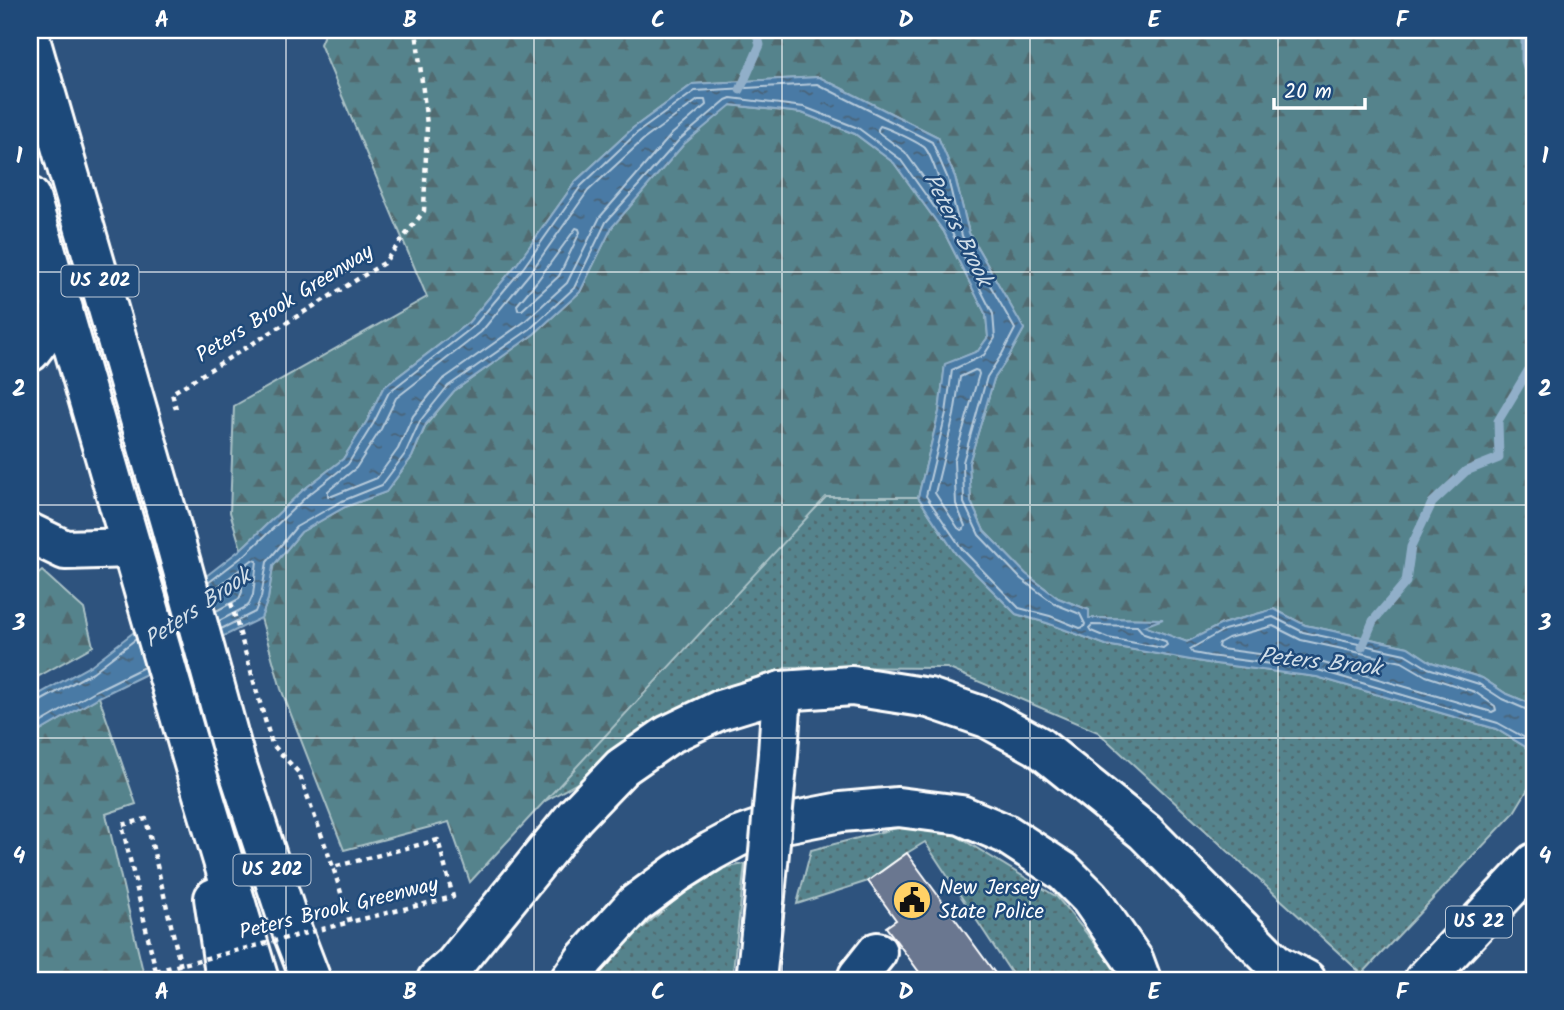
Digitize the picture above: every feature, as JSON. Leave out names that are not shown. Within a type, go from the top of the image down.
[{"type":"main road","name":"US 202","points":[[30,39],[170,523],[235,759],[288,920],[312,976]]},
{"type":"main road","name":"US 202","points":[[30,197],[259,980]]},
{"type":"main road","points":[[30,352],[63,309]]},
{"type":"main road","points":[[30,533],[65,550],[132,548]]},
{"type":"main road","points":[[445,975],[575,816],[622,767],[668,735],[720,710],[782,691],[852,685],[929,698],[987,718],[1038,746],[1145,832],[1289,975]]},
{"type":"main road","points":[[756,980],[782,691]]},
{"type":"main road","points":[[198,778],[226,980]]},
{"type":"main road","points":[[570,980],[601,940],[635,904],[712,850],[769,826],[841,812],[898,807],[961,815],[1006,834],[1064,872],[1090,898],[1134,961],[1141,980]]},
{"type":"main road","name":"US 22","points":[[1433,970],[1534,863]]},
{"type":"main road","points":[[1403,980],[1433,970]]},
{"type":"path","name":"Peters Brook Greenway","points":[[172,393],[384,264],[424,211],[427,125],[416,30]]},
{"type":"path","points":[[1201,30],[1236,36],[1253,30]]},
{"type":"path","name":"Peters Brook Greenway","points":[[156,971],[453,897],[438,840],[333,867],[299,773],[272,744],[229,596]]},
{"type":"path","points":[[158,980],[122,825],[146,818],[184,980]]},
{"type":"path","points":[[333,867],[350,922]]},
{"type":"green space","points":[[326,30],[1534,30],[1534,705],[1505,693],[1482,678],[1431,662],[1408,647],[1305,625],[1274,609],[1222,624],[1187,642],[1143,626],[1160,619],[1089,618],[1089,610],[1058,598],[1026,574],[984,531],[971,502],[969,463],[994,379],[1024,329],[969,233],[955,177],[938,137],[819,77],[693,84],[633,128],[576,181],[517,264],[469,322],[383,388],[367,421],[343,459],[302,491],[241,549],[230,512],[234,406],[427,297],[320,44]]},
{"type":"green space","points":[[730,105],[802,113],[855,134],[894,163],[944,232],[986,315],[988,337],[978,351],[945,365],[939,412],[918,497],[826,497],[470,882],[449,822],[344,850],[281,689],[261,618],[268,599],[273,566],[301,532],[345,507],[386,492],[412,457],[426,425],[454,391],[534,334],[580,292],[612,227],[684,144]]},
{"type":"green space","points":[[826,496],[918,497],[956,554],[1016,614],[1106,645],[1208,663],[1317,677],[1496,729],[1534,752],[1534,779],[1513,814],[1362,974],[1098,732],[947,668],[787,667],[543,802]]},
{"type":"green space","points":[[42,571],[84,609],[93,646],[30,681],[30,581]]},
{"type":"green space","points":[[99,697],[136,804],[106,814],[145,980],[30,980],[30,737]]},
{"type":"green space","points":[[908,825],[947,830],[1057,897],[1120,974],[1121,980],[1016,980],[925,842],[868,881],[797,904],[811,850]]},
{"type":"green space","points":[[745,864],[732,980],[591,980],[601,963],[711,870]]},
{"type":"water","name":"Peters Brook","points":[[819,77],[938,137],[955,177],[969,233],[1024,329],[994,379],[969,463],[971,502],[984,531],[1026,574],[1058,598],[1089,610],[1089,618],[1163,619],[1144,626],[1187,642],[1222,624],[1274,609],[1305,625],[1408,647],[1431,662],[1482,678],[1505,693],[1534,705],[1534,752],[1496,729],[1317,677],[1208,663],[1106,645],[1016,614],[956,554],[918,497],[939,412],[945,364],[978,351],[988,337],[986,315],[944,232],[894,163],[855,134],[802,113],[731,105],[684,144],[612,227],[580,292],[534,334],[454,391],[426,424],[412,457],[386,492],[345,507],[301,532],[273,566],[268,599],[261,618],[99,697],[30,737],[30,699],[90,666],[241,549],[302,491],[343,459],[367,421],[383,388],[469,322],[517,264],[576,181],[633,128],[693,84]]},
{"type":"building","name":"New Jersey State Police","points":[[907,853],[1000,980],[925,980],[886,927],[896,920],[868,881]]},
{"type":"waterway","points":[[740,90],[760,45],[756,30]]},
{"type":"waterway","points":[[1525,30],[1525,60],[1534,91],[1534,121]]},
{"type":"waterway","name":"Peters Brook","points":[[1362,647],[1373,621],[1406,582],[1411,547],[1432,503],[1466,471],[1499,458],[1498,421],[1534,361]]},
{"type":"place","name":"New Jersey State Police","points":[[912,900]]}]
